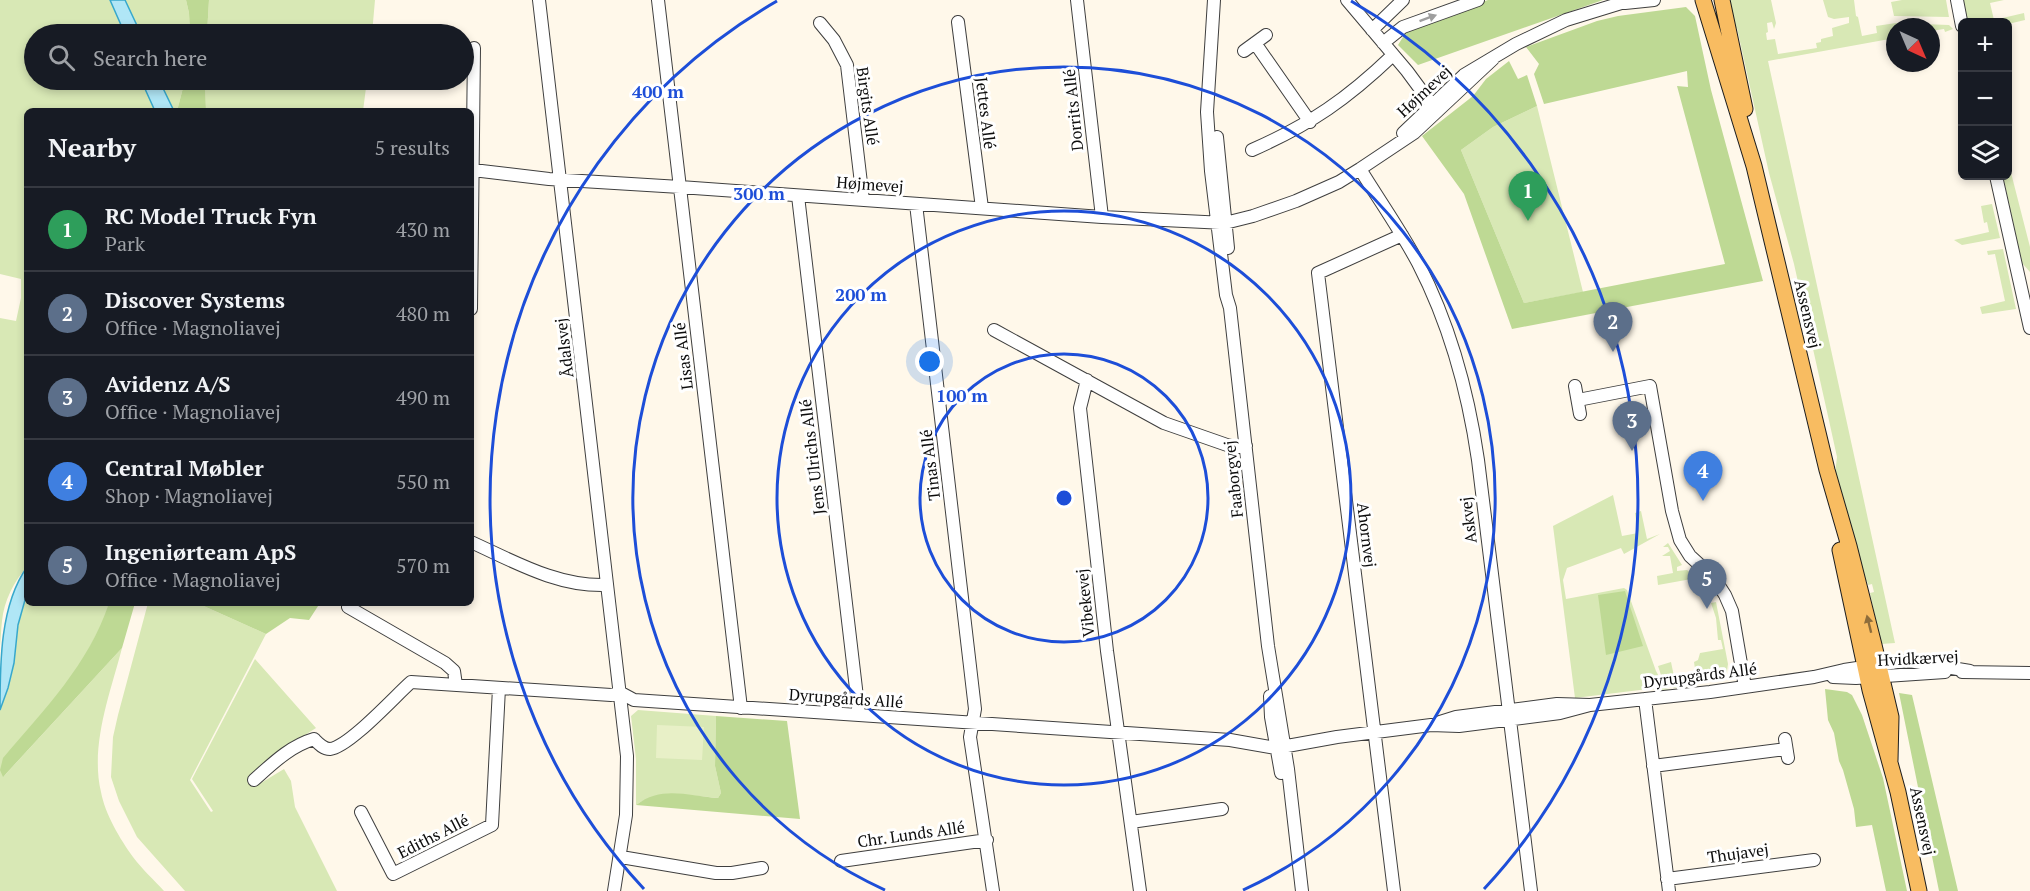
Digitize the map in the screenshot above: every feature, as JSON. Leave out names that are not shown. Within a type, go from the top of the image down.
[{"type":"main road","name":"Assensvej","points":[[1703,0],[1754,166],[1827,470],[1840,550],[1873,671],[1891,717],[1890,760],[1919,891]]},
{"type":"main road","points":[[1713,0],[1748,122]]},
{"type":"main road","name":"Assensvej","points":[[1722,0],[1748,122],[1754,166]]},
{"type":"street","name":"Ådalsvej","points":[[539,0],[621,693],[628,781],[621,856],[614,891]]},
{"type":"street","name":"Lisas Allé","points":[[658,0],[741,708]]},
{"type":"street","name":"Dorrits Allé","points":[[1077,0],[1102,217]]},
{"type":"street","name":"Faaborgvej","points":[[1214,0],[1210,46],[1210,98],[1207,112],[1279,742],[1302,891]]},
{"type":"street","points":[[1347,0],[1407,71],[1439,103]]},
{"type":"street","points":[[1372,30],[1403,0]]},
{"type":"street","points":[[1383,43],[1403,27],[1478,0]]},
{"type":"street","name":"Højmevej","points":[[474,170],[560,180],[1102,217],[1178,221],[1220,219],[1278,208],[1339,182],[1360,170],[1414,133],[1464,75],[1540,32],[1566,20],[1628,1],[1654,0]]},
{"type":"street","points":[[1957,0],[1960,18]]},
{"type":"street","name":"Jettes Allé","points":[[958,22],[982,208]]},
{"type":"street","name":"Birgits Allé","points":[[820,23],[834,40],[847,65],[863,200]]},
{"type":"street","points":[[1244,51],[1266,35]]},
{"type":"street","points":[[1254,43],[1310,122]]},
{"type":"street","points":[[1252,150],[1310,122],[1344,100],[1393,55]]},
{"type":"street","points":[[474,90],[474,108]]},
{"type":"street","name":"Askvej","points":[[1360,170],[1402,235],[1427,281],[1445,323],[1466,392],[1478,460],[1531,891]]},
{"type":"street","points":[[1997,180],[2025,284],[2030,328]]},
{"type":"street","name":"Jens Ulrichs Allé","points":[[798,196],[859,714]]},
{"type":"street","name":"Tinas Allé","points":[[916,204],[975,709],[973,723]]},
{"type":"street","name":"Ahornvej","points":[[1394,891],[1318,273],[1402,235]]},
{"type":"street","points":[[994,330],[1164,423],[1227,445],[1246,446]]},
{"type":"street","name":"Vibekevej","points":[[1087,380],[1080,408],[1118,732],[1140,891]]},
{"type":"street","points":[[1575,386],[1580,414]]},
{"type":"street","points":[[1578,400],[1650,386],[1672,512],[1680,540],[1690,556],[1714,578],[1732,610],[1745,687]]},
{"type":"street","points":[[474,543],[555,579],[581,584],[607,585]]},
{"type":"street","points":[[348,607],[445,663],[454,671],[456,685]]},
{"type":"street","name":"Dyrupgårds Allé","points":[[254,780],[282,755],[303,742],[314,739],[324,747],[331,749],[350,738],[411,682],[610,696],[621,693],[634,700],[741,708],[1279,742],[1431,725],[1459,726],[1557,704],[1590,705],[1873,671]]},
{"type":"street","name":"Hvidkærvej","points":[[1873,671],[2030,673]]},
{"type":"street","name":"Ediths Allé","points":[[361,812],[393,874],[492,825],[499,688]]},
{"type":"street","name":"Thujavej","points":[[1645,699],[1668,885],[1814,860]]},
{"type":"street","name":"Chr. Lunds Allé","points":[[973,723],[970,737],[993,891]]},
{"type":"street","points":[[1653,766],[1786,749]]},
{"type":"street","points":[[1131,822],[1222,809]]},
{"type":"street","name":"Chr. Lunds Allé","points":[[841,861],[987,840]]},
{"type":"street","points":[[621,856],[716,873],[762,868]]},
{"type":"green space","points":[[0,0],[110,0],[121,24],[24,24],[24,90],[146,90],[154,108],[24,108],[24,571],[7,599],[0,646],[0,318],[16,321],[21,298],[21,279],[0,274]]},
{"type":"green space","points":[[125,0],[186,0],[190,24],[136,24]]},
{"type":"green space","points":[[186,0],[209,0],[208,24],[190,24]]},
{"type":"green space","points":[[209,0],[375,0],[373,24],[208,24]]},
{"type":"green space","points":[[1488,0],[1603,0],[1418,65],[1398,45],[1408,29]]},
{"type":"green space","points":[[1729,0],[1771,0],[1776,23],[1774,29],[1772,22],[1767,23],[1768,32],[1766,33],[1767,40],[1775,39],[1778,54],[1817,48],[1816,43],[1821,42],[1821,39],[1833,36],[1832,28],[1849,23],[1849,17],[1834,19],[1828,17],[1823,0],[1854,0],[1862,36],[1877,33],[1876,26],[1886,24],[1886,40],[1768,61],[1895,643],[1881,644],[1870,593],[1874,592],[1872,584],[1868,585],[1865,581],[1835,474],[1837,457],[1794,264],[1769,173],[1737,28],[1731,29]]},
{"type":"green space","points":[[1946,0],[1949,17],[1894,16],[1891,2]]},
{"type":"green space","points":[[1962,0],[2004,0],[1990,3],[1994,18],[1967,18]]},
{"type":"green space","points":[[1686,7],[1695,16],[1711,90],[1763,281],[1512,329],[1464,194],[1422,136],[1473,96],[1486,79],[1509,61],[1518,79],[1527,75],[1537,106],[1493,127],[1461,150],[1524,303],[1725,264],[1677,86],[1688,87],[1687,71],[1544,104],[1534,74],[1539,64],[1526,47],[1597,21]]},
{"type":"green space","points":[[2024,13],[2025,20],[2012,23],[2012,18],[2003,18]]},
{"type":"green space","points":[[1940,25],[1949,25],[1953,29],[1945,32],[1944,29],[1940,30]]},
{"type":"green space","points":[[164,90],[182,90],[178,108],[173,108]]},
{"type":"green space","points":[[182,90],[205,90],[206,108],[178,108]]},
{"type":"green space","points":[[205,90],[366,90],[363,108],[206,108]]},
{"type":"green space","points":[[1537,106],[1583,292],[1524,303],[1461,150],[1493,127]]},
{"type":"green space","points":[[2012,177],[2030,247],[2030,272],[2022,263],[2004,180],[2012,180]]},
{"type":"green space","points":[[1992,204],[2000,238],[1962,245],[1954,240],[1989,232],[1987,222],[1984,223],[1981,206]]},
{"type":"green space","points":[[2003,249],[2016,309],[1982,314],[1980,307],[2005,301],[1995,254],[1988,255],[1987,251]]},
{"type":"green space","points":[[1613,495],[1622,536],[1638,533],[1635,513],[1641,511],[1647,539],[1660,534],[1624,554],[1621,548],[1567,568],[1563,580],[1566,599],[1624,588],[1627,590],[1656,671],[1663,684],[1662,687],[1671,690],[1648,689],[1575,698],[1553,526]]},
{"type":"green space","points":[[1668,543],[1682,565],[1677,567],[1677,571],[1687,570],[1697,578],[1658,585],[1657,576],[1673,573],[1670,556],[1662,556],[1670,551],[1668,547],[1663,547]]},
{"type":"green space","points":[[1625,591],[1643,646],[1606,655],[1598,595]]},
{"type":"green space","points":[[24,602],[24,606],[108,606],[104,620],[84,658],[4,776],[122,648],[107,701],[100,738],[98,774],[101,792],[109,817],[123,842],[164,891],[0,891],[0,710],[13,670],[19,620]]},
{"type":"green space","points":[[1716,602],[1728,664],[1727,671],[1720,680],[1674,688],[1662,678],[1658,666],[1671,662],[1676,686],[1697,682],[1694,662],[1698,660],[1700,653],[1723,649],[1721,640],[1718,640],[1716,618],[1711,603]]},
{"type":"green space","points":[[108,606],[134,606],[122,648],[3,777],[0,770],[3,758],[64,685],[90,646]]},
{"type":"green space","points":[[147,606],[204,606],[266,634],[190,780],[211,812],[213,811],[192,779],[255,659],[316,728],[275,754],[249,778],[256,786],[284,769],[291,781],[295,807],[337,891],[185,891],[137,837],[119,801],[111,777],[113,737]]},
{"type":"green space","points":[[204,606],[318,606],[309,620],[290,618],[266,634]]},
{"type":"green space","points":[[1825,689],[1847,692],[1852,695],[1862,715],[1883,778],[1907,891],[1886,891],[1872,825],[1856,827],[1854,809],[1839,761],[1834,733],[1828,720]]},
{"type":"green space","points":[[1899,693],[1912,695],[1958,891],[1939,891]]},
{"type":"green space","points":[[638,710],[716,716],[715,766],[721,793],[718,798],[687,795],[664,796],[644,800],[636,805],[636,759],[631,716]]},
{"type":"green space","points":[[716,716],[787,721],[800,819],[636,805],[665,793],[718,798],[721,793],[715,766]]},
{"type":"green space","points":[[657,725],[704,727],[702,760],[656,758]]},
{"type":"water","points":[[110,0],[125,0],[136,24],[121,24]]},
{"type":"water","points":[[146,90],[164,90],[173,108],[154,108]]},
{"type":"water","points":[[24,572],[24,604],[18,625],[14,663],[0,710],[3,635],[11,599]]},
{"type":"place","name":"RC Model Truck Fyn","points":[[1528,221]]},
{"type":"place","name":"Discover Systems","points":[[1613,352]]},
{"type":"place","name":"Avidenz A/S","points":[[1632,451]]},
{"type":"place","name":"Central Møbler","points":[[1703,501]]},
{"type":"place","name":"Ingeniørteam ApS","points":[[1707,609]]}]
